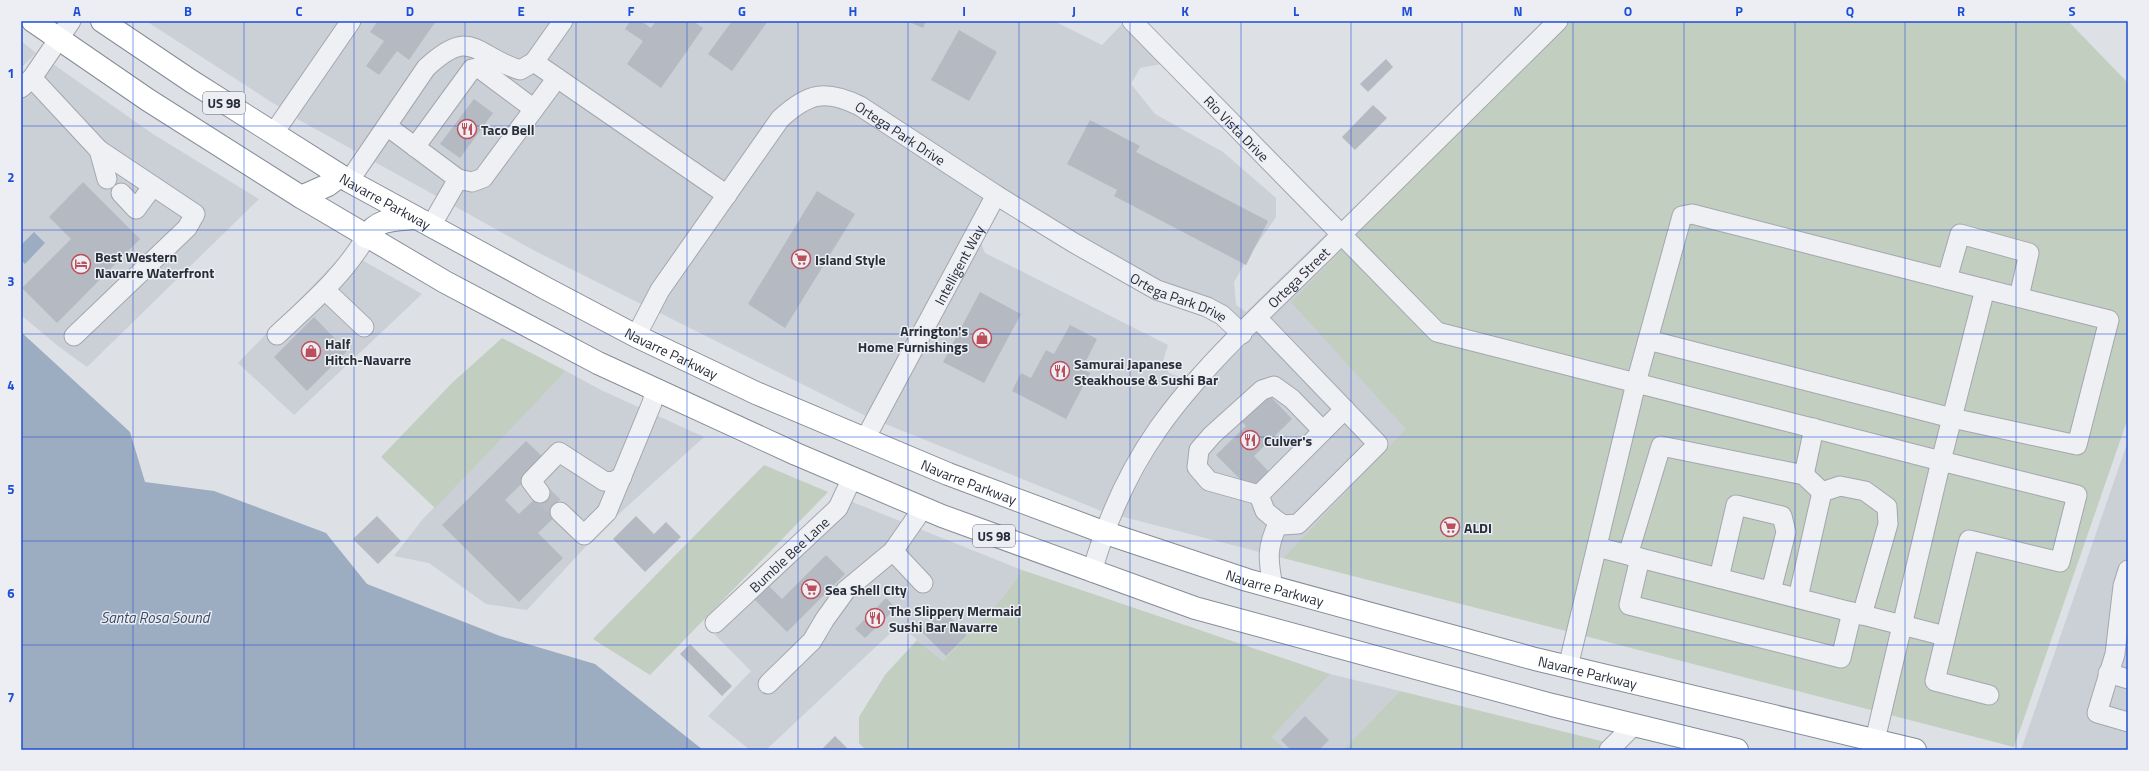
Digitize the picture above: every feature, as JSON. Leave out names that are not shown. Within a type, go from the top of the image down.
[{"type":"highway","name":"US 98","points":[[33,21],[148,100],[300,197],[366,237],[507,315],[598,363],[852,478],[923,508],[1092,572],[1202,610],[1394,663],[1737,750]]},
{"type":"highway","name":"Navarre Parkway","points":[[102,21],[273,134],[345,178],[423,222],[636,336],[756,393],[948,474],[1103,532],[1273,587],[1568,667],[1873,745],[1915,750]]},
{"type":"highway","points":[[300,197],[345,178]]},
{"type":"highway","points":[[366,237],[371,229],[380,222],[423,222]]},
{"type":"street","points":[[71,21],[59,40],[26,83],[99,150],[195,214],[187,228],[74,336]]},
{"type":"street","points":[[273,134],[351,21]]},
{"type":"street","points":[[345,178],[387,126],[426,68],[442,53],[456,47],[469,46],[504,65],[520,70],[534,62],[563,21]]},
{"type":"street","name":"Rio Vista Drive","points":[[1132,21],[1341,236],[1437,332],[2077,495],[2060,562],[1969,540],[1946,636]]},
{"type":"street","name":"Ortega Street","points":[[1092,572],[1103,532],[1121,494],[1158,430],[1193,385],[1257,318],[1558,21]]},
{"type":"street","points":[[534,62],[727,195]]},
{"type":"street","points":[[415,147],[472,69],[479,68],[534,109]]},
{"type":"street","points":[[387,126],[458,179],[472,182],[483,178],[557,78]]},
{"type":"street","name":"Ortega Park Drive","points":[[636,336],[660,290],[780,119],[792,108],[808,99],[826,94],[842,97],[860,106],[996,195],[1074,243],[1157,290],[1207,307],[1222,315],[1242,334]]},
{"type":"street","points":[[99,150],[107,179]]},
{"type":"street","points":[[423,222],[458,179]]},
{"type":"street","points":[[121,193],[136,209],[153,186]]},
{"type":"street","name":"Intelligent Way","points":[[865,440],[996,195]]},
{"type":"street","points":[[1568,667],[1636,383],[1682,216],[1692,214],[2109,320],[2077,445],[1952,418],[1648,340]]},
{"type":"street","points":[[1946,279],[1960,234],[2029,253],[2019,297]]},
{"type":"street","points":[[277,335],[325,290],[360,248],[366,237]]},
{"type":"street","points":[[1873,745],[1941,461],[1985,289]]},
{"type":"street","points":[[325,290],[364,327]]},
{"type":"street","points":[[1257,318],[1378,444],[1298,524],[1282,525],[1265,511],[1259,495]]},
{"type":"street","points":[[1259,495],[1209,481],[1197,467],[1199,450],[1212,435],[1262,390],[1274,386],[1292,399],[1323,431]]},
{"type":"street","points":[[560,512],[584,535],[607,512],[652,403],[655,389]]},
{"type":"street","points":[[1259,495],[1345,409]]},
{"type":"street","points":[[1804,475],[1814,428]]},
{"type":"street","points":[[1661,446],[1804,475],[1822,492],[1840,486],[1865,491],[1887,507],[1888,524],[1841,658],[1629,605],[1634,557],[1661,446]]},
{"type":"street","points":[[540,493],[531,481],[559,452],[604,482],[612,482],[622,477]]},
{"type":"street","name":"Bumble Bee Lane","points":[[715,624],[838,508],[852,478]]},
{"type":"street","points":[[1798,598],[1822,492]]},
{"type":"street","points":[[1719,578],[1736,505],[1782,516],[1786,532],[1772,591]]},
{"type":"street","points":[[768,684],[812,641],[825,619],[846,590],[893,551],[923,508]]},
{"type":"street","points":[[1273,587],[1269,563],[1271,538],[1279,522]]},
{"type":"street","points":[[1597,547],[1946,636],[1935,681],[1989,695]]},
{"type":"street","points":[[893,551],[922,583]]},
{"type":"street","points":[[2128,570],[2123,586],[2123,624],[2097,713],[2128,722]]},
{"type":"street","points":[[2108,673],[2128,679]]},
{"type":"street","points":[[1609,750],[1634,725]]},
{"type":"shaded area","points":[[146,21],[1054,21],[1102,45],[1122,24],[1161,64],[1140,68],[1131,84],[1155,114],[1223,152],[1276,198],[1276,217],[1249,256],[1234,282],[1236,305],[1246,312],[1326,234],[1328,236],[1242,322],[1162,282],[1079,236],[1007,191],[865,98],[846,89],[825,86],[804,91],[643,305],[537,252],[301,121]]},
{"type":"shaded area","points":[[21,41],[36,53],[21,68]]},
{"type":"shaded area","points":[[50,62],[153,134],[259,199],[87,367],[58,346],[21,315],[21,91]]},
{"type":"shaded area","points":[[825,103],[838,105],[855,114],[985,199],[868,417],[658,312],[668,294],[787,124],[810,107]]},
{"type":"shaded area","points":[[986,231],[981,243],[985,253],[1168,345],[1163,361],[1169,373],[1187,379],[1227,333],[1229,335],[1104,512],[883,423]]},
{"type":"shaded area","points":[[1349,239],[1351,241],[1292,302],[1407,429],[1283,558],[1120,516],[1165,434],[1200,390]]},
{"type":"shaded area","points":[[346,251],[422,294],[294,415],[238,363]]},
{"type":"shaded area","points":[[566,371],[601,390],[704,437],[600,531],[527,610],[486,604],[429,563],[394,556],[422,520]]},
{"type":"shaded area","points":[[2128,441],[2128,750],[2021,750]]},
{"type":"shaded area","points":[[850,501],[1022,570],[1005,595],[943,661],[899,625],[766,750],[750,750],[708,716],[751,671],[715,635],[844,515]]},
{"type":"shaded area","points":[[1330,674],[1400,691],[1343,750],[1286,750],[1272,737]]},
{"type":"green space","points":[[1570,21],[2068,21],[2128,83],[2128,418],[2014,747],[1283,558],[1406,429],[1291,302],[1449,140]]},
{"type":"green space","points":[[502,338],[566,371],[435,508],[381,457],[452,383]]},
{"type":"green space","points":[[764,465],[828,492],[650,675],[593,639]]},
{"type":"green space","points":[[1022,570],[1330,674],[1272,737],[1286,750],[866,750],[859,743],[859,717],[885,675],[917,640],[943,661],[1005,595]]},
{"type":"green space","points":[[1400,691],[1605,742],[1597,750],[1343,750]]},
{"type":"water","points":[[34,232],[45,243],[25,264],[21,260],[21,245]]},
{"type":"water","name":"Santa Rosa Sound","points":[[21,332],[130,432],[145,482],[214,491],[326,533],[367,584],[500,636],[595,664],[703,750],[21,750]]},
{"type":"building","points":[[378,21],[436,21],[409,60],[397,51],[379,75],[366,66],[384,41],[370,32]]},
{"type":"building","points":[[630,21],[641,21],[651,28],[656,21],[693,21],[703,28],[661,88],[627,64],[643,41],[625,29]]},
{"type":"building","points":[[732,21],[768,21],[732,71],[708,54]]},
{"type":"building","points":[[907,21],[926,21],[923,28]]},
{"type":"building","points":[[959,30],[997,52],[969,101],[931,80]]},
{"type":"building","points":[[1386,59],[1393,67],[1368,92],[1360,84]]},
{"type":"building","name":"Taco Bell","points":[[474,99],[493,113],[460,158],[440,144]]},
{"type":"building","points":[[1373,105],[1387,118],[1355,150],[1342,137]]},
{"type":"building","points":[[1090,120],[1140,146],[1136,152],[1268,221],[1246,265],[1114,196],[1117,190],[1067,164]]},
{"type":"building","name":"Best Western Navarre Waterfront","points":[[83,182],[140,239],[57,323],[22,288],[71,239],[49,217]]},
{"type":"building","name":"Island Style","points":[[817,191],[855,214],[785,328],[748,304]]},
{"type":"building","name":"Arrington's Home Furnishings","points":[[980,292],[1021,314],[984,383],[943,362]]},
{"type":"building","points":[[314,317],[347,351],[307,391],[274,357]]},
{"type":"building","name":"Samurai Japanese Steakhouse & Sushi Bar","points":[[1070,325],[1097,339],[1082,369],[1090,373],[1066,419],[1012,391],[1021,373],[1031,378],[1046,350],[1054,354]]},
{"type":"building","name":"Culver's","points":[[1268,394],[1292,419],[1254,456],[1271,474],[1253,492],[1216,455],[1246,426],[1240,420]]},
{"type":"building","points":[[526,441],[546,460],[505,500],[519,514],[545,489],[564,508],[538,533],[563,558],[519,602],[442,525]]},
{"type":"building","points":[[377,516],[401,541],[378,564],[353,539]]},
{"type":"building","points":[[636,516],[654,534],[666,522],[681,537],[645,572],[613,539]]},
{"type":"building","name":"Sea Shell CIty","points":[[826,555],[845,574],[787,632],[751,596],[765,582],[782,599]]},
{"type":"building","name":"The Slippery Mermaid Sushi Bar Navarre","points":[[886,598],[896,608],[865,638],[855,629]]},
{"type":"building","points":[[943,610],[967,635],[946,656],[921,631]]},
{"type":"building","points":[[690,644],[732,686],[722,696],[680,654]]},
{"type":"building","points":[[1305,716],[1329,740],[1319,750],[1291,750],[1281,740]]},
{"type":"building","points":[[835,736],[849,750],[821,750]]},
{"type":"tunnel","points":[[540,493],[560,512]]},
{"type":"place","name":"Taco Bell","points":[[467,129]]},
{"type":"place","name":"Island Style","points":[[801,259]]},
{"type":"place","name":"Best Western Navarre Waterfront","points":[[81,264]]},
{"type":"place","name":"Arrington's Home Furnishings","points":[[982,338]]},
{"type":"place","name":"Half Hitch-Navarre","points":[[311,351]]},
{"type":"place","name":"Samurai Japanese Steakhouse & Sushi Bar","points":[[1060,371]]},
{"type":"place","name":"Culver's","points":[[1250,440]]},
{"type":"place","name":"ALDI","points":[[1450,527]]},
{"type":"place","name":"Sea Shell CIty","points":[[811,589]]},
{"type":"place","name":"The Slippery Mermaid Sushi Bar Navarre","points":[[875,618]]}]
